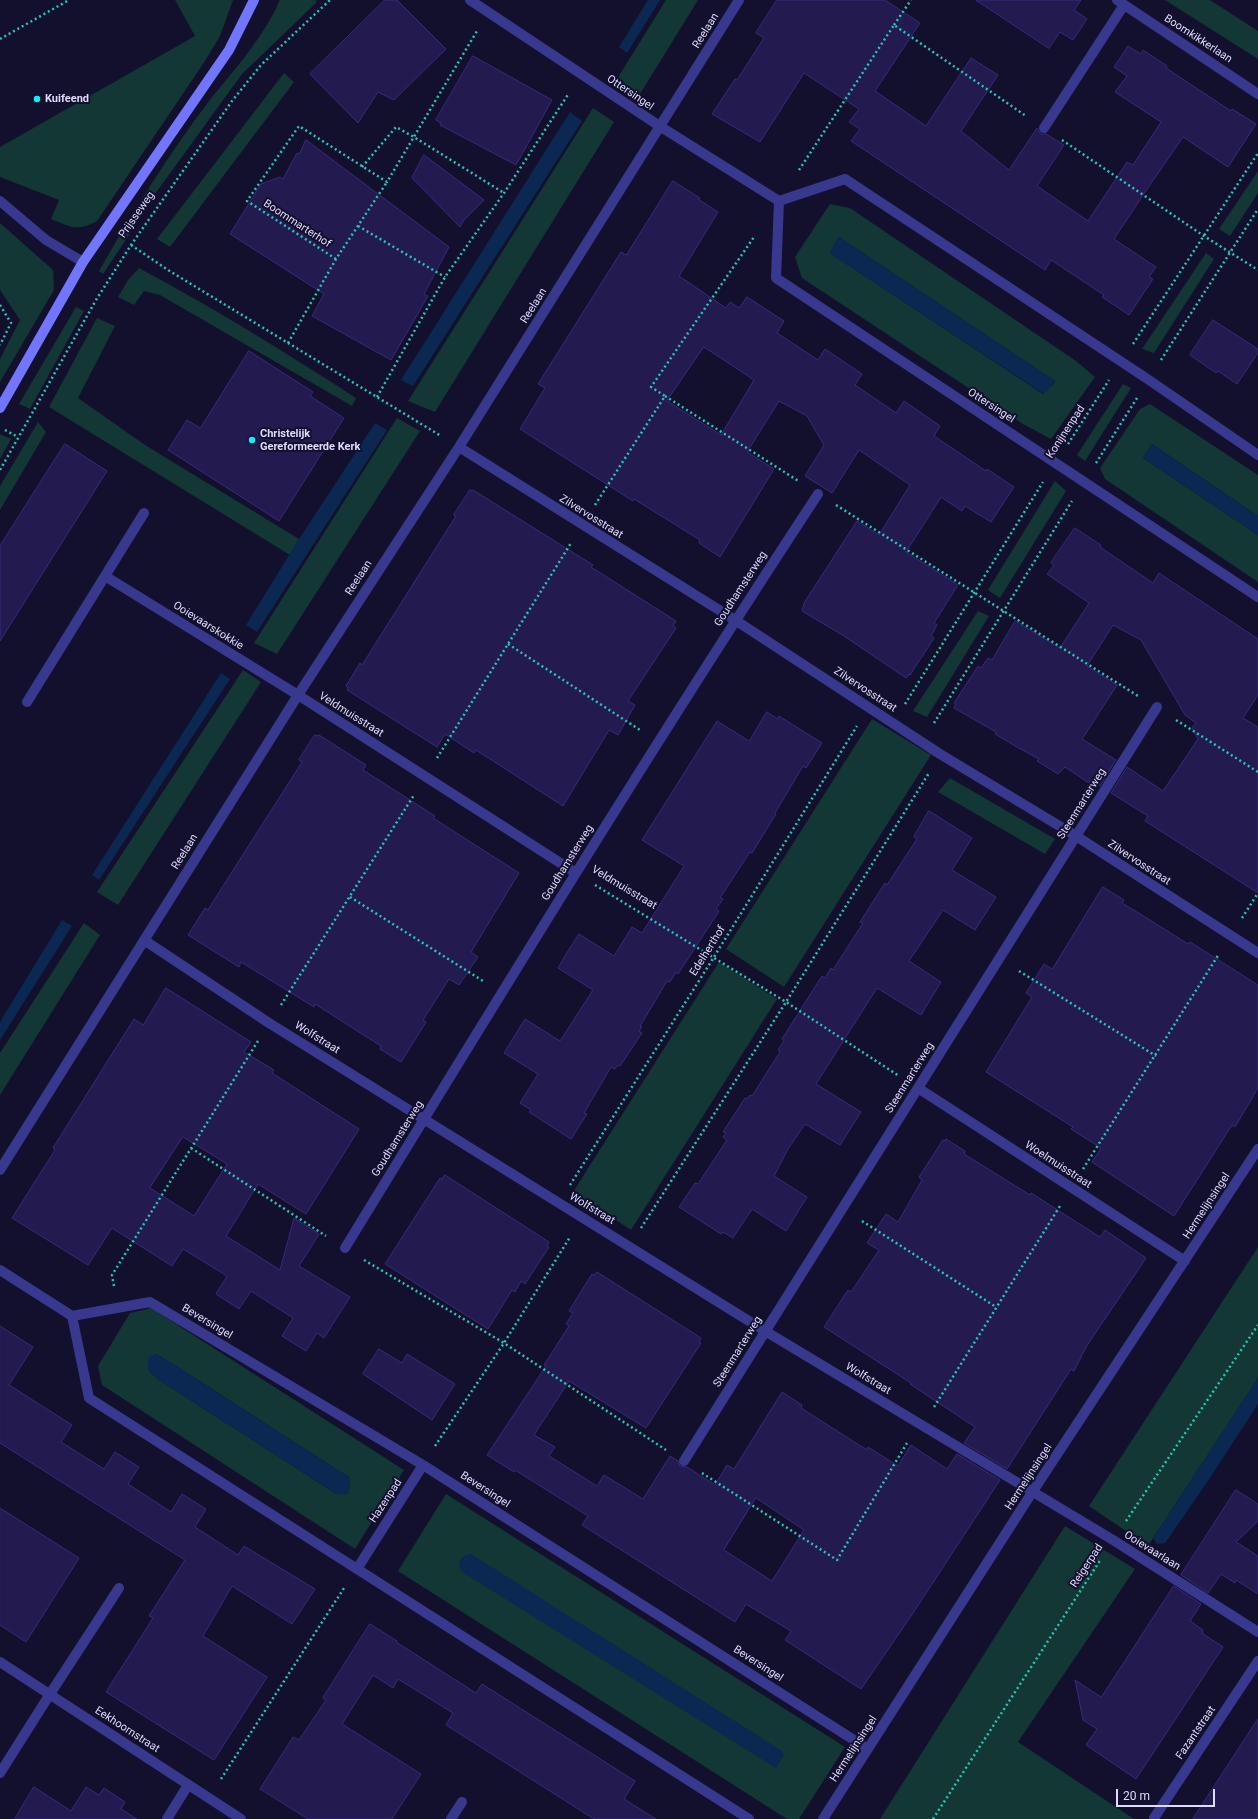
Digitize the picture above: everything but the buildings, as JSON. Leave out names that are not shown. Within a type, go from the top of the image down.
[{"type":"street","name":"Prijsseweg","points":[[0,408],[83,262],[229,50],[254,0]]},
{"type":"street","name":"Ottersingel","points":[[470,0],[661,128],[779,201],[776,278],[1258,597]]},
{"type":"street","name":"Reelaan","points":[[0,1170],[298,695],[459,447],[661,128],[739,0]]},
{"type":"street","name":"Boomkikkerlaan","points":[[1044,128],[1120,3],[1258,94]]},
{"type":"street","points":[[779,201],[845,179],[1121,361],[1258,455]]},
{"type":"street","points":[[0,201],[46,240],[83,262]]},
{"type":"street","name":"Zilvervosstraat","points":[[459,447],[735,620],[940,754],[1076,836],[1258,953]]},
{"type":"street","name":"Goudhamsterweg","points":[[345,1248],[658,742],[735,620],[818,494]]},
{"type":"street","points":[[27,702],[144,512]]},
{"type":"street","name":"Ooievaarskokkie","points":[[105,576],[298,695]]},
{"type":"street","name":"Veldmuisstraat","points":[[298,695],[576,873]]},
{"type":"street","name":"Steenmarterweg","points":[[684,1461],[1157,707]]},
{"type":"street","name":"Wolfstraat","points":[[144,940],[269,1023],[425,1118],[582,1217],[630,1245],[765,1331],[920,1425],[1033,1491]]},
{"type":"street","name":"Woelmuisstraat","points":[[918,1088],[1185,1261]]},
{"type":"street","name":"Hermelijnsingel","points":[[822,1819],[1033,1491],[1258,1149]]},
{"type":"street","points":[[0,1270],[72,1316],[89,1398],[749,1819]]},
{"type":"street","name":"Beversingel","points":[[72,1316],[150,1302],[423,1465],[868,1749]]},
{"type":"street","name":"Hazenpad","points":[[357,1569],[423,1465]]},
{"type":"street","name":"Ooievaarlaan","points":[[1033,1491],[1258,1632]]},
{"type":"street","points":[[0,1773],[119,1588]]},
{"type":"street","name":"Fazantstraat","points":[[1154,1818],[1258,1661]]},
{"type":"street","name":"Eekhoornstraat","points":[[0,1662],[241,1819]]},
{"type":"street","points":[[166,1819],[188,1785]]},
{"type":"street","points":[[451,1819],[462,1802]]},
{"type":"path","points":[[0,39],[69,0]]},
{"type":"path","name":"Prijsseweg","points":[[0,470],[96,300],[131,245],[232,101],[261,65],[330,0]]},
{"type":"path","points":[[894,25],[910,0]]},
{"type":"path","name":"Boommarterhof","points":[[288,343],[336,259],[387,182],[488,12]]},
{"type":"path","points":[[377,397],[445,277],[504,193],[581,74]]},
{"type":"path","name":"Boommarterhof","points":[[336,259],[248,201],[299,126],[387,182]]},
{"type":"path","points":[[362,166],[396,127],[504,193]]},
{"type":"path","name":"Konijnenpad","points":[[893,723],[1056,462],[1258,153]]},
{"type":"path","points":[[358,226],[445,277]]},
{"type":"path","points":[[131,245],[168,270],[459,447]]},
{"type":"path","points":[[0,305],[12,323],[0,345]]},
{"type":"path","points":[[665,396],[1258,772]]},
{"type":"path","points":[[0,427],[18,437]]},
{"type":"path","points":[[508,644],[658,742]]},
{"type":"path","name":"Edelherthof","points":[[559,1202],[714,957],[869,707]]},
{"type":"path","points":[[630,1245],[786,1002],[940,754]]},
{"type":"path","name":"Veldmuisstraat","points":[[576,873],[786,1002],[918,1088]]},
{"type":"path","points":[[191,1148],[345,1248],[504,1343],[837,1560],[920,1425],[1156,1056],[1258,893]]},
{"type":"path","points":[[350,897],[502,993]]},
{"type":"path","points":[[999,958],[1156,1056]]},
{"type":"path","points":[[842,1208],[996,1307]]},
{"type":"path","points":[[423,1465],[504,1343],[582,1217]]},
{"type":"path","name":"Reigerpad","points":[[933,1819],[1113,1540],[1258,1325]]},
{"type":"path","points":[[209,1798],[357,1569]]},
{"type":"green space","points":[[175,0],[233,0],[220,36],[205,61],[97,221],[84,226],[74,227],[51,219],[59,200],[0,177],[0,147],[195,36]]},
{"type":"green space","points":[[280,0],[315,0],[317,2],[242,74],[155,194],[103,274],[99,271],[151,184],[194,121],[257,40]]},
{"type":"green space","points":[[666,0],[698,0],[640,94],[617,79]]},
{"type":"green space","points":[[1165,0],[1210,0],[1258,31],[1258,59]]},
{"type":"green space","points":[[284,73],[294,82],[170,247],[157,239]]},
{"type":"green space","points":[[593,108],[614,122],[435,412],[408,401]]},
{"type":"green space","points":[[1258,171],[1258,193],[1230,236],[1219,229]]},
{"type":"green space","points":[[830,204],[850,208],[1076,361],[1095,377],[1051,439],[1023,424],[802,278],[795,257]],"holes":[[[839,237],[1055,381],[1043,394],[830,253]]]},
{"type":"green space","points":[[0,223],[53,270],[54,290],[0,382],[0,359],[20,320],[0,290]]},
{"type":"green space","points":[[1206,253],[1214,259],[1154,353],[1142,349]]},
{"type":"green space","points":[[139,268],[249,331],[356,398],[352,406],[160,295],[144,291],[134,305],[118,297],[128,280]]},
{"type":"green space","points":[[76,307],[84,311],[30,409],[19,404]]},
{"type":"green space","points":[[97,318],[115,326],[78,398],[145,445],[299,539],[290,555],[49,407]]},
{"type":"green space","points":[[1123,384],[1131,388],[1085,461],[1077,455]]},
{"type":"green space","points":[[1150,404],[1258,475],[1258,516],[1152,444],[1143,458],[1258,535],[1258,582],[1105,479],[1100,468],[1140,409]]},
{"type":"green space","points":[[397,418],[420,431],[277,654],[254,643]]},
{"type":"green space","points":[[38,422],[46,432],[0,510],[0,486]]},
{"type":"green space","points":[[0,434],[11,439],[0,459]]},
{"type":"green space","points":[[1055,481],[1066,491],[1000,598],[988,590]]},
{"type":"green space","points":[[978,611],[989,616],[927,717],[913,711]]},
{"type":"green space","points":[[243,670],[261,682],[118,905],[97,892]]},
{"type":"green space","points":[[872,719],[931,755],[784,987],[726,949]]},
{"type":"green space","points":[[950,778],[1055,839],[1045,854],[938,792]]},
{"type":"green space","points":[[84,923],[100,935],[0,1095],[0,1053]]},
{"type":"green space","points":[[719,962],[777,999],[631,1230],[573,1192]]},
{"type":"green space","points":[[1258,1247],[1258,1378],[1148,1546],[1089,1506]]},
{"type":"green space","points":[[151,1308],[404,1470],[355,1549],[102,1385],[98,1366],[130,1313]],"holes":[[[155,1354],[170,1362],[350,1478],[347,1494],[335,1493],[159,1380],[148,1370]]]},
{"type":"green space","points":[[446,1494],[845,1747],[799,1819],[787,1819],[398,1571]]},
{"type":"green space","points":[[1065,1526],[1135,1569],[1018,1742],[1134,1819],[880,1819]]},
{"type":"water","points":[[648,0],[660,0],[627,53],[619,47]]},
{"type":"water","points":[[570,112],[582,121],[413,386],[401,380]]},
{"type":"water","points":[[839,237],[1055,381],[1044,394],[829,253]]},
{"type":"water","points":[[375,423],[387,430],[257,632],[246,625],[299,539]]},
{"type":"water","points":[[1152,444],[1258,516],[1258,535],[1143,458]]},
{"type":"water","points":[[221,673],[230,679],[99,880],[92,875]]},
{"type":"water","points":[[62,920],[72,926],[0,1040],[0,1022]]},
{"type":"water","points":[[155,1354],[170,1362],[350,1478],[350,1488],[347,1494],[335,1493],[159,1380],[148,1370],[148,1358]]},
{"type":"water","points":[[1258,1378],[1258,1404],[1208,1481],[1165,1543],[1157,1544],[1153,1538]]},
{"type":"water","points":[[471,1554],[782,1751],[784,1755],[776,1768],[464,1573],[459,1564],[460,1561],[464,1556]]},
{"type":"place","name":"Kuifeend","points":[[37,99]]},
{"type":"place","name":"Christelijk Gereformeerde Kerk","points":[[252,440]]}]
